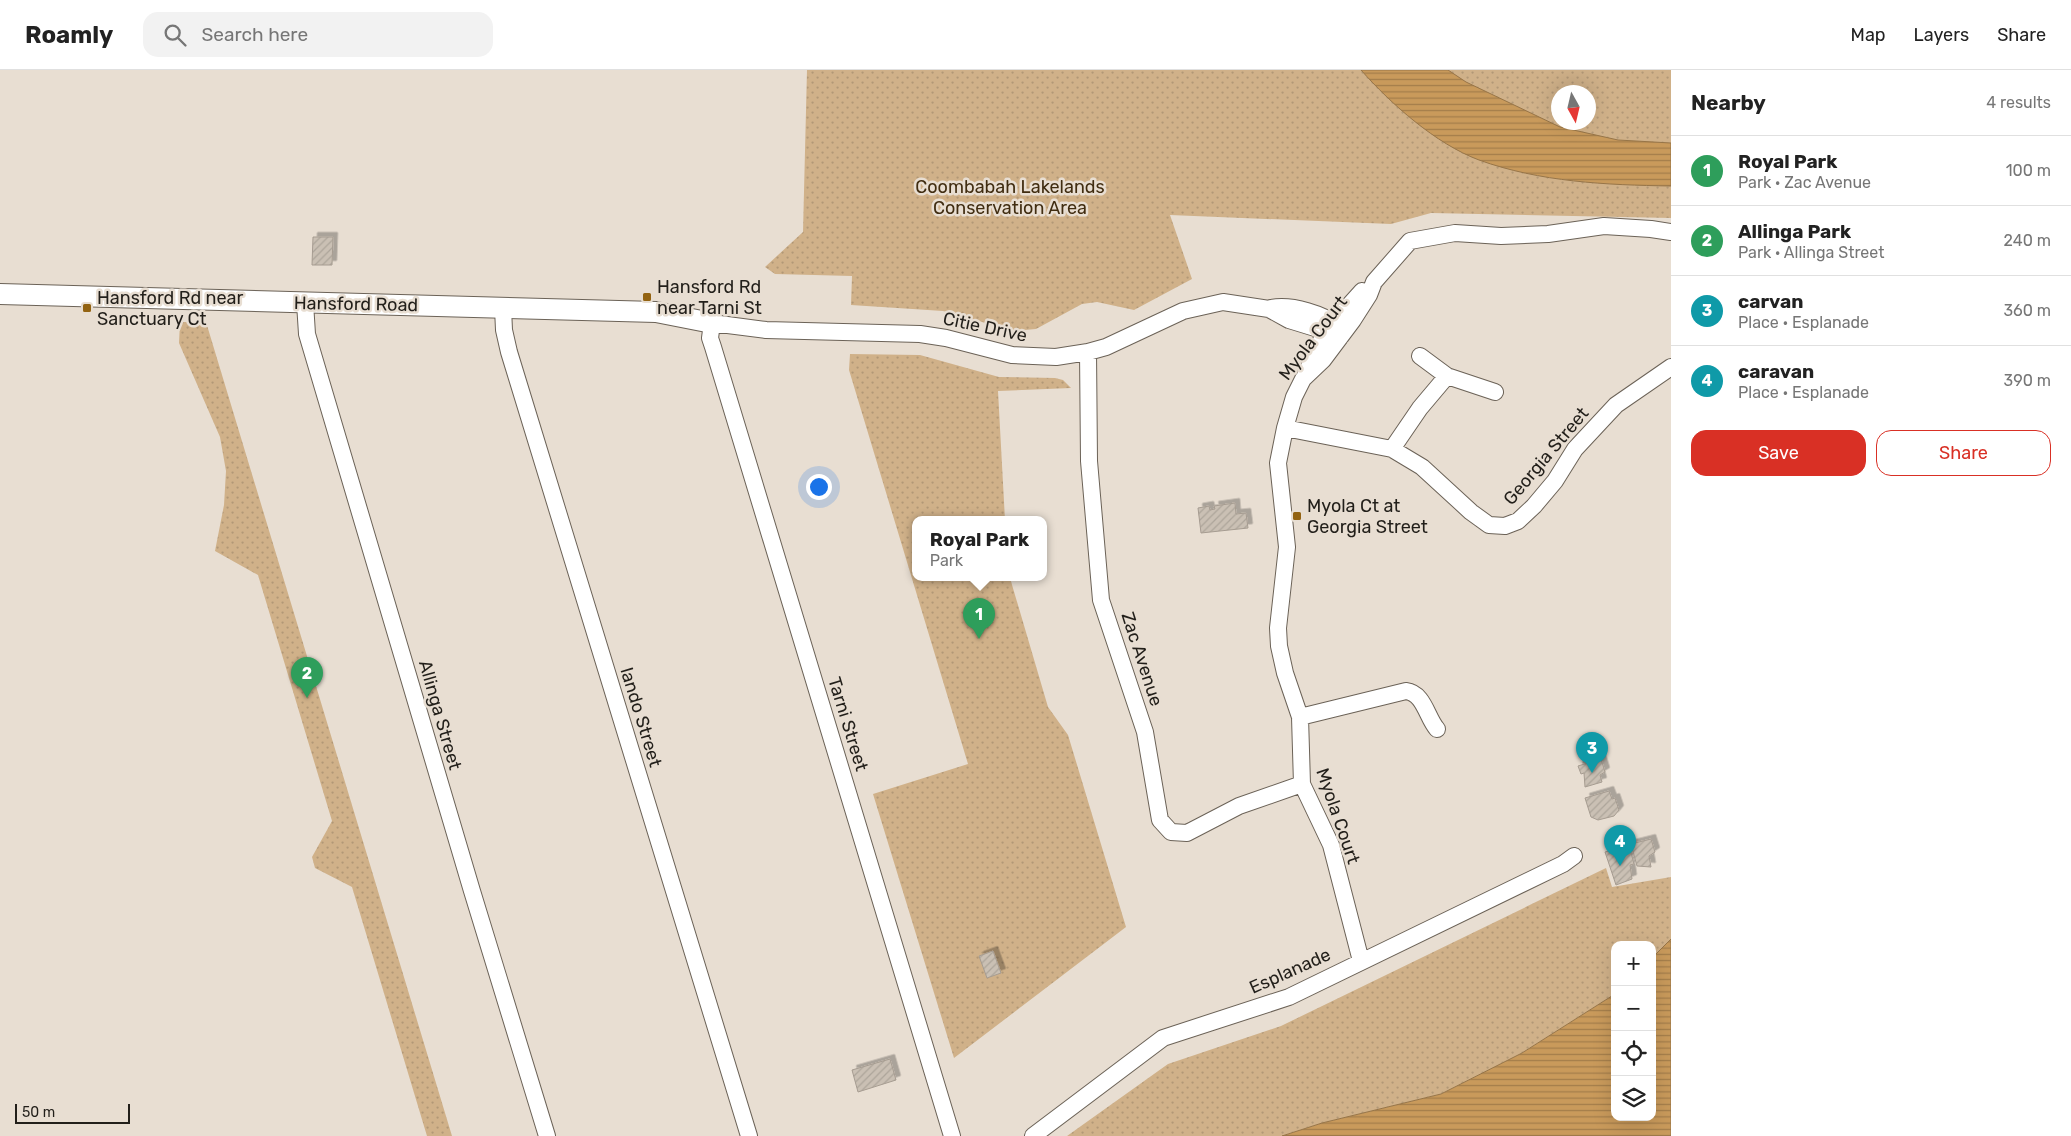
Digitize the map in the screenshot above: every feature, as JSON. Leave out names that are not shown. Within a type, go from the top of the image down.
[{"type":"street","name":"Myola Court","points":[[1361,961],[1331,846],[1302,784],[1300,716],[1281,660],[1278,636],[1287,547],[1278,463],[1284,428],[1294,397],[1303,380],[1365,287],[1374,282],[1410,241],[1455,233],[1501,236],[1548,234],[1604,226],[1671,232]]},
{"type":"street","name":"Hansford Road","points":[[0,294],[656,312],[712,323]]},
{"type":"street","name":"Citie Drive","points":[[712,323],[766,330],[920,334],[946,338],[1025,357],[1056,357],[1088,352],[1126,339],[1194,307],[1223,302],[1269,309],[1289,320],[1336,330]]},
{"type":"street","name":"Allinga Street","points":[[305,303],[307,334],[472,891],[547,1136]]},
{"type":"street","name":"Iando Street","points":[[504,308],[504,330],[509,352],[749,1136]]},
{"type":"street","name":"Tarni Street","points":[[712,323],[710,338],[952,1136]]},
{"type":"street","name":"Zac Avenue","points":[[1088,352],[1089,461],[1101,600],[1145,732],[1160,820],[1171,832],[1187,833],[1239,806],[1302,784]]},
{"type":"street","points":[[1420,356],[1447,376],[1495,392]]},
{"type":"street","name":"Georgia Street","points":[[1284,428],[1392,449],[1422,467],[1471,512],[1489,525],[1505,526],[1518,521],[1534,506],[1555,482],[1575,449],[1616,405],[1671,367]]},
{"type":"street","points":[[1392,449],[1420,408],[1447,376]]},
{"type":"street","points":[[1300,716],[1406,691],[1411,692],[1421,700],[1437,729]]},
{"type":"street","name":"Esplanade","points":[[1033,1136],[1163,1038],[1270,1005],[1562,864],[1574,856]]},
{"type":"green space","name":"Coombabah Lakelands Conservation Area","points":[[807,70],[1671,70],[1671,218],[1431,213],[1391,224],[1170,215],[1192,279],[1134,310],[1097,302],[1082,304],[1036,329],[1014,331],[943,311],[851,305],[852,276],[775,274],[765,267],[803,232]]},
{"type":"green space","points":[[180,322],[206,322],[452,1136],[427,1136],[352,887],[315,868],[312,857],[332,821],[258,575],[215,551],[224,505],[226,471],[220,437],[179,343]]},
{"type":"green space","points":[[850,354],[920,355],[999,377],[1055,378],[1063,380],[1071,388],[998,391],[1005,516],[912,516],[912,579],[849,370]]},
{"type":"green space","points":[[913,581],[1011,581],[1048,707],[1068,735],[1126,927],[954,1058],[873,794],[968,764]]},
{"type":"green space","points":[[1606,868],[1612,887],[1671,877],[1671,939],[1656,954],[1656,941],[1611,941],[1611,997],[1522,1053],[1441,1094],[1322,1123],[1282,1136],[1067,1136],[1168,1064],[1281,1026]]},
{"type":"shaded area","points":[[1361,70],[1448,70],[1466,82],[1551,123],[1551,130],[1573,130],[1618,140],[1671,143],[1671,186],[1622,185],[1549,178],[1479,160],[1447,144],[1415,122]]},
{"type":"shaded area","points":[[1671,939],[1671,1136],[1282,1136],[1322,1123],[1441,1094],[1522,1053],[1611,997],[1611,1121],[1656,1121],[1656,954]]},
{"type":"building","points":[[313,237],[333,237],[332,265],[312,265]]},
{"type":"building","points":[[1235,503],[1236,514],[1246,513],[1248,528],[1201,533],[1198,508],[1209,506],[1210,510],[1215,509],[1214,506]]},
{"type":"building","points":[[1601,759],[1605,772],[1600,775],[1602,782],[1585,787],[1584,773],[1581,774],[1578,766]]},
{"type":"building","points":[[1609,791],[1612,799],[1615,798],[1619,810],[1614,816],[1598,820],[1591,817],[1585,798]]},
{"type":"building","points":[[1651,839],[1655,852],[1649,856],[1651,867],[1637,866],[1631,844]]},
{"type":"building","points":[[1624,847],[1625,851],[1630,849],[1634,864],[1630,865],[1632,879],[1616,885],[1605,852]]},
{"type":"building","points":[[993,951],[1001,973],[987,978],[979,956]]},
{"type":"building","points":[[890,1059],[896,1080],[858,1092],[852,1070]]},
{"type":"place","name":"Hansford Rd near Tarni St","points":[[647,297]]},
{"type":"place","name":"Hansford Rd near Sanctuary Ct","points":[[87,308]]},
{"type":"place","name":"Myola Ct at Georgia Street","points":[[1297,516]]},
{"type":"place","name":"Royal Park","points":[[979,639]]},
{"type":"place","name":"Allinga Park","points":[[307,698]]},
{"type":"place","name":"carvan","points":[[1592,773]]},
{"type":"place","name":"caravan","points":[[1620,866]]}]
